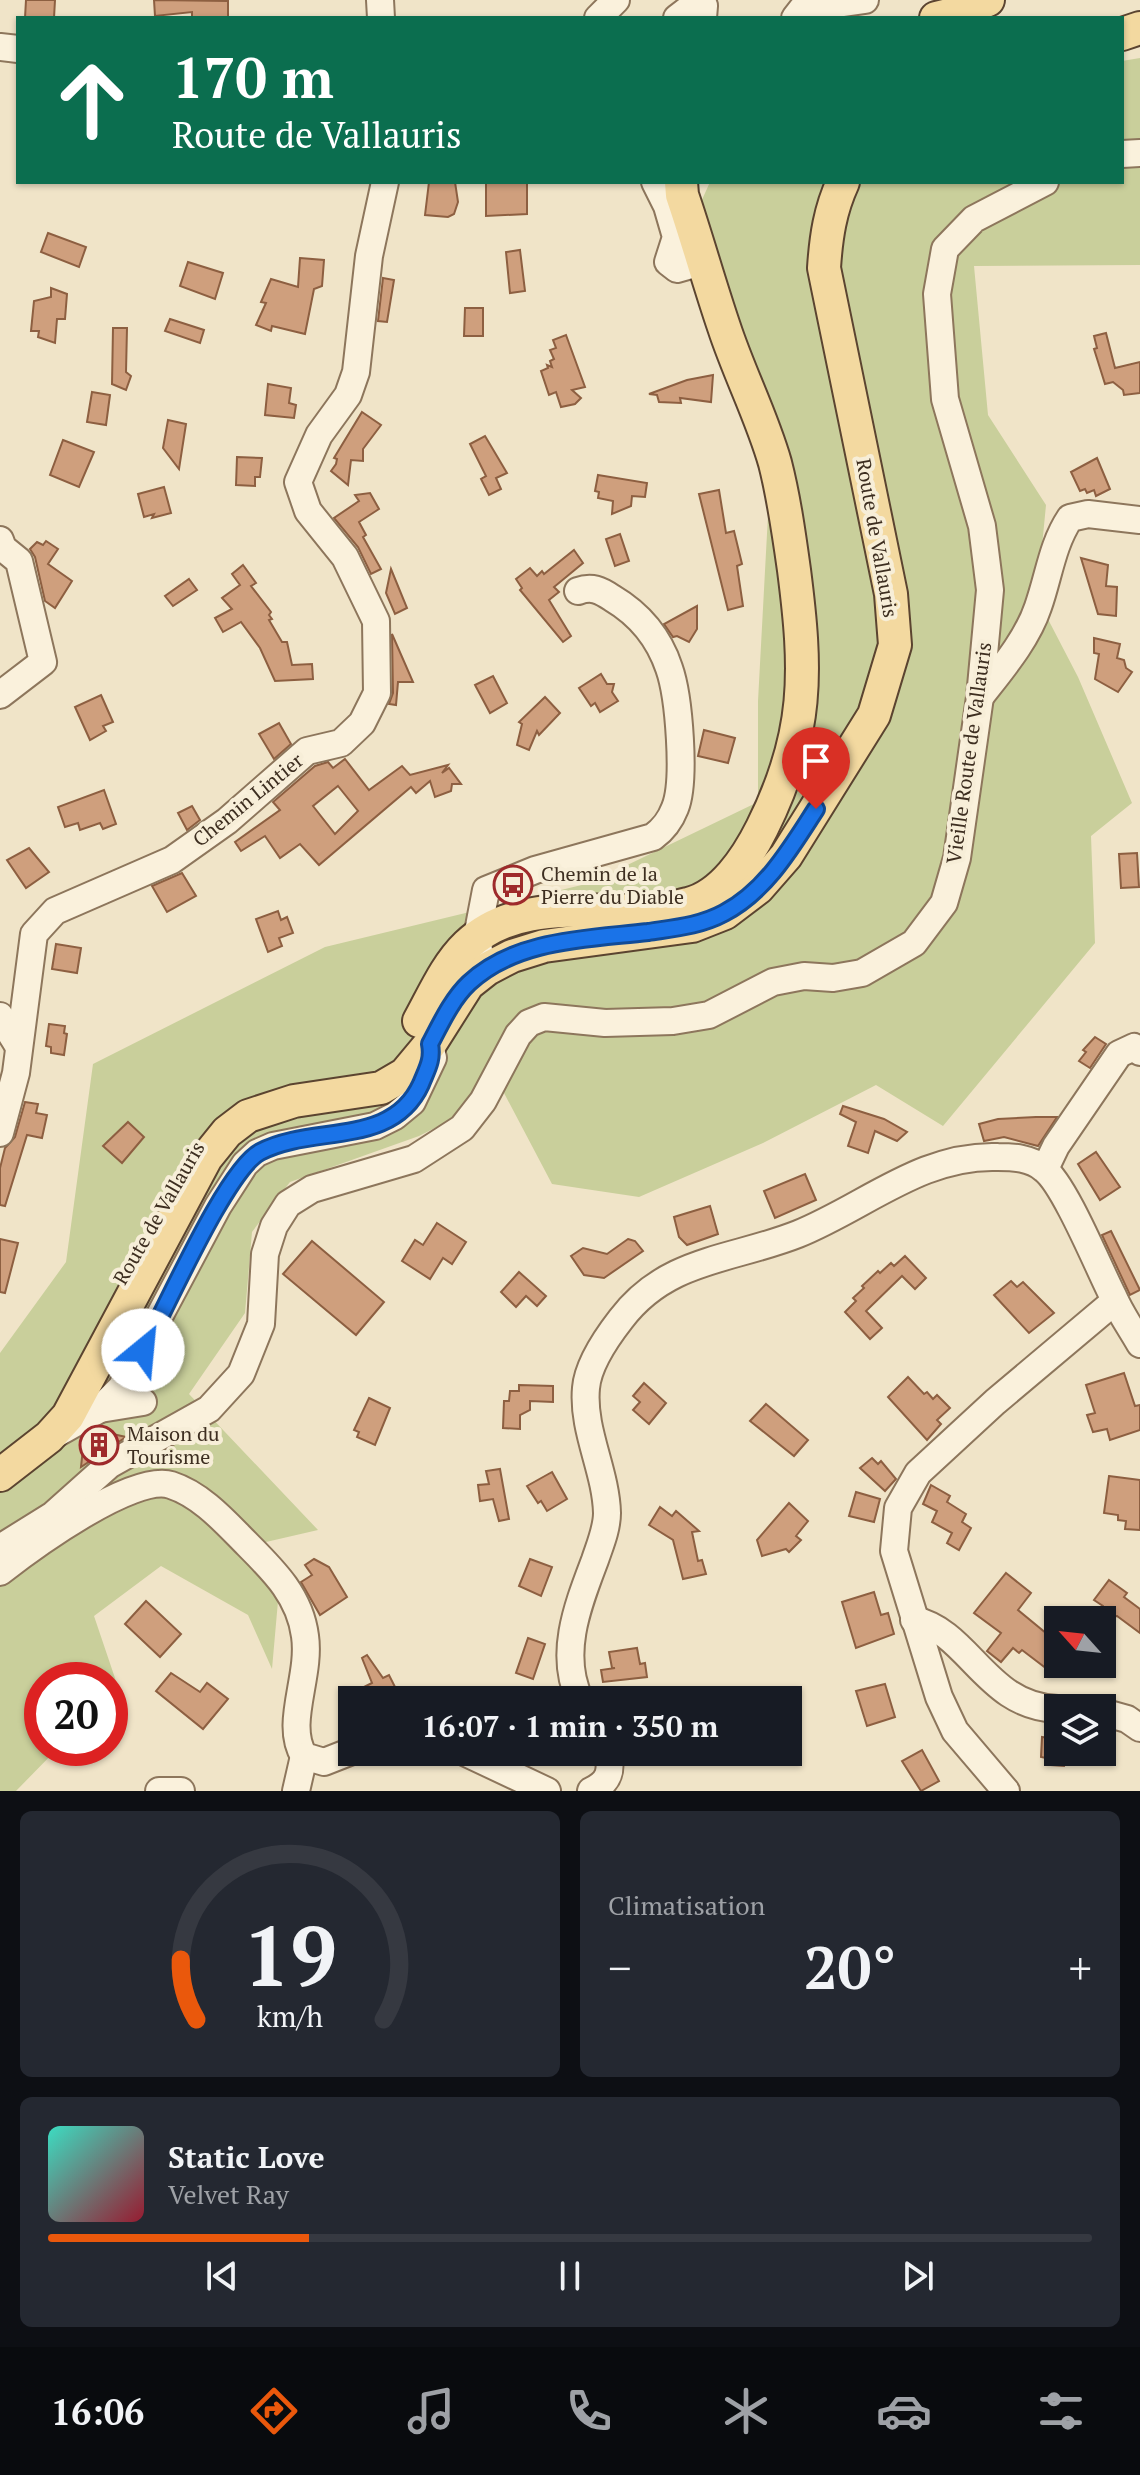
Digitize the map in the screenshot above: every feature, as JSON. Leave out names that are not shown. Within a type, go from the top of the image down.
[{"type":"main road","points":[[942,16],[988,0]]},
{"type":"main road","name":"Route de Vallauris","points":[[0,1459],[19,1444],[53,1406],[171,1184],[212,1123],[258,1090],[378,1068],[399,1053],[450,966],[488,928],[514,918],[552,912],[663,909],[691,904],[711,894],[729,877],[754,844],[778,796],[799,722],[804,683],[803,641],[791,550],[774,461],[724,327],[681,184]]},
{"type":"main road","name":"Route de Vallauris","points":[[0,1475],[49,1437],[68,1416],[206,1158],[227,1132],[248,1116],[271,1107],[381,1088],[405,1074],[430,1044],[468,984],[487,969],[512,956],[544,946],[692,926],[725,913],[758,888],[786,856],[874,715],[895,645],[891,594],[824,268],[826,234],[833,202],[842,184]]},
{"type":"street","points":[[600,16],[616,0]]},
{"type":"street","points":[[797,16],[802,9],[865,0]]},
{"type":"street","points":[[680,16],[698,2],[704,6],[703,16]]},
{"type":"street","name":"Chemin Lintier","points":[[9,1049],[34,934],[55,911],[172,860],[227,821],[307,751],[341,743],[362,723],[377,693],[376,621],[345,557],[308,511],[298,482],[319,435],[348,395],[356,372],[369,256],[385,184]]},
{"type":"street","points":[[656,184],[667,206],[676,237],[668,262],[677,269],[705,261]]},
{"type":"street","name":"Vieille Route de Vallauris","points":[[0,1548],[53,1515],[109,1465],[209,1409],[241,1374],[261,1324],[265,1254],[274,1226],[288,1204],[312,1189],[414,1159],[462,1128],[483,1101],[518,1035],[529,1023],[544,1017],[605,1023],[673,1021],[709,1015],[773,982],[804,976],[833,978],[862,973],[914,943],[944,903],[957,858],[980,697],[990,590],[982,526],[945,399],[937,294],[945,249],[974,219],[1041,184]]},
{"type":"street","points":[[980,697],[1009,660],[1038,609],[1058,537],[1070,518],[1088,514],[1140,520]]},
{"type":"street","points":[[0,540],[3,548],[19,561],[43,662],[0,695]]},
{"type":"street","points":[[468,984],[479,949],[477,937],[486,890],[535,870],[653,837],[665,829],[676,806],[680,778],[677,709],[669,667],[643,620],[601,591],[589,587],[578,591]]},
{"type":"street","points":[[0,1016],[16,1073],[0,1133]]},
{"type":"street","points":[[100,1409],[125,1380],[218,1206],[245,1164],[257,1153],[273,1146],[375,1126],[395,1116],[412,1102],[433,1058],[430,1044]]},
{"type":"street","points":[[1045,1169],[1056,1146],[1119,1054],[1134,1047],[1140,1052]]},
{"type":"street","points":[[576,1686],[570,1665],[571,1633],[603,1537],[607,1514],[586,1413],[586,1385],[600,1350],[622,1318],[647,1290],[671,1275],[797,1235],[941,1163],[986,1156],[1020,1157],[1045,1169],[1080,1229],[1115,1301],[1137,1334]]},
{"type":"street","points":[[1006,1791],[955,1731],[939,1697],[894,1551],[898,1508],[918,1473],[995,1402],[1115,1301]]},
{"type":"street","points":[[108,1343],[125,1380]]},
{"type":"street","points":[[49,1437],[100,1409],[143,1402]]},
{"type":"street","points":[[0,1572],[77,1519],[148,1483],[169,1484],[188,1492],[205,1503],[293,1595],[305,1634],[307,1658],[295,1724],[298,1746],[304,1756],[324,1762],[338,1756]]},
{"type":"street","points":[[914,1620],[931,1624],[989,1680],[1035,1708],[1044,1708]]},
{"type":"street","points":[[1116,1716],[1140,1728]]},
{"type":"street","points":[[296,1791],[304,1756]]},
{"type":"street","points":[[494,1766],[547,1791]]},
{"type":"street","points":[[591,1791],[603,1785],[610,1773],[609,1766]]},
{"type":"street","points":[[159,1791],[181,1791]]},
{"type":"green space","points":[[1140,58],[1140,265],[974,266],[988,415],[1046,505],[1037,598],[1078,677],[1132,803],[1091,836],[1095,943],[943,1126],[876,1085],[763,1143],[639,1197],[552,1184],[504,1093],[419,1136],[290,1182],[252,1232],[245,1313],[189,1394],[318,1530],[266,1542],[278,1601],[272,1669],[248,1615],[161,1566],[94,1616],[110,1662],[24,1662],[24,1766],[40,1766],[16,1791],[0,1791],[0,1353],[66,1262],[93,1064],[325,947],[590,883],[758,802],[758,701],[770,478],[696,213],[709,184],[1124,184],[1124,61]]},
{"type":"building","points":[[26,0],[55,0],[54,16],[25,16]]},
{"type":"building","points":[[154,0],[228,1],[228,16],[192,16],[192,12],[155,16]]},
{"type":"building","points":[[429,184],[455,184],[458,202],[454,214],[448,217],[425,215]]},
{"type":"building","points":[[486,184],[527,184],[527,214],[486,216]]},
{"type":"building","points":[[48,233],[86,247],[79,267],[41,252]]},
{"type":"building","points":[[520,250],[525,291],[510,293],[506,252]]},
{"type":"building","points":[[300,258],[324,260],[322,286],[314,289],[305,334],[272,326],[271,331],[256,325],[266,303],[261,302],[271,279],[298,287]]},
{"type":"building","points":[[188,262],[223,273],[215,299],[180,286]]},
{"type":"building","points":[[383,278],[394,280],[387,322],[378,321]]},
{"type":"building","points":[[51,288],[67,294],[65,319],[57,319],[55,343],[38,337],[39,331],[31,331],[34,301],[51,297]]},
{"type":"building","points":[[465,308],[483,308],[483,336],[464,336]]},
{"type":"building","points":[[170,319],[204,330],[200,343],[165,331]]},
{"type":"building","points":[[113,328],[127,328],[126,372],[131,376],[126,390],[112,384]]},
{"type":"building","points":[[1106,333],[1115,368],[1140,362],[1140,393],[1124,395],[1123,390],[1113,382],[1105,384],[1094,349],[1097,348],[1094,336]]},
{"type":"building","points":[[566,335],[585,387],[572,390],[581,398],[575,404],[561,407],[556,392],[549,395],[541,371],[548,368],[547,365],[552,367],[550,361],[554,359],[550,350],[556,348],[553,340]]},
{"type":"building","points":[[713,375],[711,402],[680,398],[681,403],[659,402],[657,395],[649,394],[687,380]]},
{"type":"building","points":[[268,384],[291,388],[289,403],[296,405],[294,418],[265,415]]},
{"type":"building","points":[[92,392],[110,395],[106,425],[87,422]]},
{"type":"building","points":[[362,412],[381,425],[363,449],[363,461],[351,460],[348,485],[331,471],[336,464],[337,459],[334,458]]},
{"type":"building","points":[[168,420],[186,424],[179,469],[163,448]]},
{"type":"building","points":[[485,436],[507,473],[496,478],[501,489],[489,495],[481,479],[486,476],[470,444]]},
{"type":"building","points":[[63,440],[94,452],[79,487],[50,475]]},
{"type":"building","points":[[237,457],[262,458],[260,477],[255,477],[255,486],[236,485]]},
{"type":"building","points":[[1097,458],[1110,489],[1096,496],[1094,490],[1087,493],[1085,489],[1080,491],[1071,472]]},
{"type":"building","points":[[598,475],[647,483],[645,497],[632,496],[631,506],[612,514],[613,501],[598,498],[599,492],[595,491]]},
{"type":"building","points":[[164,487],[171,513],[144,517],[138,494]]},
{"type":"building","points":[[719,490],[726,533],[734,531],[742,564],[737,566],[743,606],[728,610],[699,494]]},
{"type":"building","points":[[370,493],[379,509],[359,522],[366,535],[363,537],[381,569],[371,574],[358,547],[334,518],[359,501],[355,495]]},
{"type":"building","points":[[620,534],[629,561],[615,566],[606,539]]},
{"type":"building","points":[[46,541],[58,549],[48,564],[72,581],[55,608],[45,601],[35,557],[30,549],[37,542],[43,545]]},
{"type":"building","points":[[574,550],[583,563],[554,587],[559,592],[549,600],[571,636],[563,642],[520,590],[522,588],[516,579],[530,568],[537,576],[542,571],[544,574]]},
{"type":"building","points":[[1081,558],[1108,565],[1106,586],[1117,587],[1116,616],[1098,614]]},
{"type":"building","points":[[243,565],[256,583],[251,586],[271,612],[269,615],[272,619],[269,620],[282,642],[287,642],[292,665],[312,664],[313,679],[275,681],[260,648],[241,622],[223,632],[215,618],[232,609],[222,598],[240,585],[232,574]]},
{"type":"building","points":[[391,569],[407,608],[395,614],[386,593]]},
{"type":"building","points":[[189,579],[197,590],[173,606],[165,596]]},
{"type":"building","points":[[697,606],[697,629],[689,642],[673,637],[664,624]]},
{"type":"building","points":[[392,634],[413,682],[398,682],[396,705],[389,704],[393,693]]},
{"type":"building","points":[[1094,638],[1120,644],[1117,658],[1124,660],[1126,668],[1132,672],[1118,692],[1095,679],[1099,654],[1094,653]]},
{"type":"building","points":[[601,674],[607,684],[614,684],[612,692],[618,701],[600,712],[595,703],[591,706],[579,688]]},
{"type":"building","points":[[493,676],[507,703],[490,713],[475,685]]},
{"type":"building","points":[[101,695],[113,722],[103,726],[106,731],[90,740],[75,707]]},
{"type":"building","points":[[545,697],[560,713],[539,735],[537,731],[529,750],[517,745],[522,724],[519,722]]},
{"type":"building","points":[[279,723],[291,744],[274,759],[259,734]]},
{"type":"building","points":[[704,730],[735,738],[728,763],[698,756]]},
{"type":"building","points":[[345,759],[369,790],[402,766],[410,775],[448,765],[442,773],[449,768],[461,784],[452,784],[451,791],[435,797],[430,781],[416,793],[411,787],[319,865],[300,844],[280,858],[265,836],[241,851],[235,842],[280,810],[273,802],[315,766],[328,762],[333,768]],"holes":[[[338,786],[358,811],[335,834],[313,806]]]},
{"type":"building","points":[[104,790],[116,824],[103,829],[100,823],[80,830],[78,823],[65,827],[58,807]]},
{"type":"building","points":[[192,806],[200,820],[187,830],[178,813]]},
{"type":"building","points":[[29,848],[49,872],[26,888],[7,860]]},
{"type":"building","points":[[1137,853],[1139,887],[1121,888],[1119,854]]},
{"type":"building","points":[[182,873],[196,896],[167,912],[152,886]]},
{"type":"building","points":[[278,911],[281,920],[287,917],[293,933],[279,938],[282,946],[268,952],[256,919]]},
{"type":"building","points":[[56,944],[81,948],[77,973],[52,969]]},
{"type":"building","points":[[49,1024],[65,1026],[64,1055],[51,1053],[51,1047],[46,1046]]},
{"type":"building","points":[[1095,1037],[1106,1044],[1090,1068],[1079,1061],[1086,1052],[1083,1050]]},
{"type":"building","points":[[25,1102],[38,1104],[36,1113],[47,1115],[42,1138],[27,1135],[5,1206],[0,1205],[0,1168],[5,1148],[15,1137]]},
{"type":"building","points":[[843,1106],[884,1119],[907,1132],[897,1141],[875,1131],[868,1153],[848,1146],[856,1122],[840,1114]]},
{"type":"building","points":[[1057,1117],[1038,1146],[1004,1137],[984,1141],[979,1124],[998,1119]]},
{"type":"building","points":[[128,1122],[144,1137],[122,1163],[103,1146]]},
{"type":"building","points":[[1096,1152],[1120,1187],[1100,1200],[1078,1164]]},
{"type":"building","points":[[805,1174],[816,1200],[775,1218],[764,1191]]},
{"type":"building","points":[[710,1206],[718,1234],[687,1245],[679,1237],[674,1217]]},
{"type":"building","points":[[437,1223],[466,1242],[452,1264],[443,1258],[430,1279],[402,1261],[415,1240],[423,1245]]},
{"type":"building","points":[[1111,1231],[1140,1290],[1130,1295],[1102,1235]]},
{"type":"building","points":[[0,1239],[18,1243],[5,1293],[0,1292]]},
{"type":"building","points":[[628,1239],[635,1241],[643,1251],[604,1278],[584,1275],[571,1256],[583,1248],[607,1254]]},
{"type":"building","points":[[312,1241],[384,1302],[356,1335],[283,1274]]},
{"type":"building","points":[[905,1256],[926,1278],[915,1289],[902,1276],[866,1311],[882,1328],[870,1339],[845,1312],[856,1301],[853,1298],[864,1288],[862,1286],[878,1271],[880,1273],[891,1263],[894,1266]]},
{"type":"building","points":[[519,1272],[546,1296],[537,1306],[526,1296],[516,1307],[501,1292]]},
{"type":"building","points":[[1011,1281],[1017,1287],[1023,1282],[1054,1313],[1029,1333],[994,1295]]},
{"type":"building","points":[[1124,1373],[1135,1406],[1140,1405],[1140,1430],[1110,1440],[1107,1429],[1093,1432],[1087,1415],[1095,1413],[1086,1385]]},
{"type":"building","points":[[908,1377],[924,1394],[927,1392],[933,1399],[937,1395],[950,1408],[937,1420],[941,1424],[927,1440],[888,1397]]},
{"type":"building","points":[[644,1383],[666,1403],[649,1424],[633,1410],[640,1402],[633,1396]]},
{"type":"building","points":[[519,1385],[553,1386],[553,1402],[530,1401],[530,1410],[520,1415],[520,1429],[503,1428],[504,1401],[509,1401],[510,1391],[519,1391]]},
{"type":"building","points":[[369,1398],[390,1408],[375,1445],[357,1437],[359,1432],[354,1430]]},
{"type":"building","points":[[766,1404],[808,1440],[794,1456],[750,1421]]},
{"type":"building","name":"Maison du Tourisme","points":[[95,1430],[126,1437],[81,1467],[84,1439]]},
{"type":"building","points":[[872,1458],[878,1464],[881,1461],[896,1479],[885,1491],[860,1468]]},
{"type":"building","points":[[500,1469],[509,1519],[499,1521],[493,1499],[480,1501],[478,1485],[489,1484],[486,1471]]},
{"type":"building","points":[[552,1472],[567,1499],[547,1511],[527,1486]]},
{"type":"building","points":[[1109,1476],[1140,1480],[1140,1530],[1125,1529],[1126,1521],[1118,1520],[1118,1515],[1104,1513]]},
{"type":"building","points":[[931,1485],[950,1496],[947,1502],[966,1514],[962,1522],[971,1528],[959,1550],[947,1543],[952,1533],[932,1522],[937,1511],[923,1504]]},
{"type":"building","points":[[856,1492],[880,1499],[874,1522],[849,1516]]},
{"type":"building","points":[[789,1503],[808,1521],[796,1536],[801,1540],[789,1552],[786,1549],[762,1556],[757,1540]]},
{"type":"building","points":[[660,1507],[672,1516],[676,1511],[699,1531],[692,1532],[698,1561],[702,1560],[706,1574],[683,1579],[673,1540],[649,1525]]},
{"type":"building","points":[[314,1559],[329,1567],[347,1597],[320,1615],[301,1582],[312,1575],[305,1565]]},
{"type":"building","points":[[530,1559],[552,1567],[541,1596],[519,1586]]},
{"type":"building","points":[[1006,1573],[1031,1593],[1018,1610],[1044,1631],[1044,1667],[1022,1650],[1019,1653],[1013,1648],[1001,1662],[987,1651],[1001,1633],[974,1613]]},
{"type":"building","points":[[1109,1580],[1127,1593],[1124,1597],[1140,1609],[1140,1633],[1116,1616],[1116,1606],[1103,1606],[1094,1600]]},
{"type":"building","points":[[874,1592],[881,1615],[888,1613],[894,1634],[856,1648],[842,1602]]},
{"type":"building","points":[[146,1601],[181,1634],[160,1657],[125,1624]]},
{"type":"building","points":[[528,1638],[545,1644],[533,1679],[516,1673]]},
{"type":"building","points":[[637,1648],[640,1664],[645,1663],[647,1677],[603,1682],[601,1670],[615,1668],[612,1668],[609,1652]]},
{"type":"building","points":[[367,1655],[383,1678],[389,1675],[394,1686],[366,1686],[372,1683],[362,1658]]},
{"type":"building","points":[[171,1673],[200,1692],[207,1683],[228,1699],[203,1729],[156,1691]]},
{"type":"building","points":[[885,1684],[895,1717],[867,1726],[856,1691]]},
{"type":"building","points":[[1042,1737],[1044,1758],[1041,1757]]},
{"type":"building","points":[[922,1750],[939,1781],[921,1791],[902,1761]]},
{"type":"place","name":"Chemin de la Pierre du Diable","points":[[513,885]]},
{"type":"place","name":"Maison du Tourisme","points":[[99,1445]]},
{"type":"route","points":[[143,1350],[218,1206],[245,1164],[257,1153],[303,1139],[375,1126],[395,1116],[412,1102],[433,1058],[430,1044],[454,1002],[468,984],[487,969],[512,956],[544,946],[692,926],[725,913],[758,888],[786,856],[816,809]]}]
